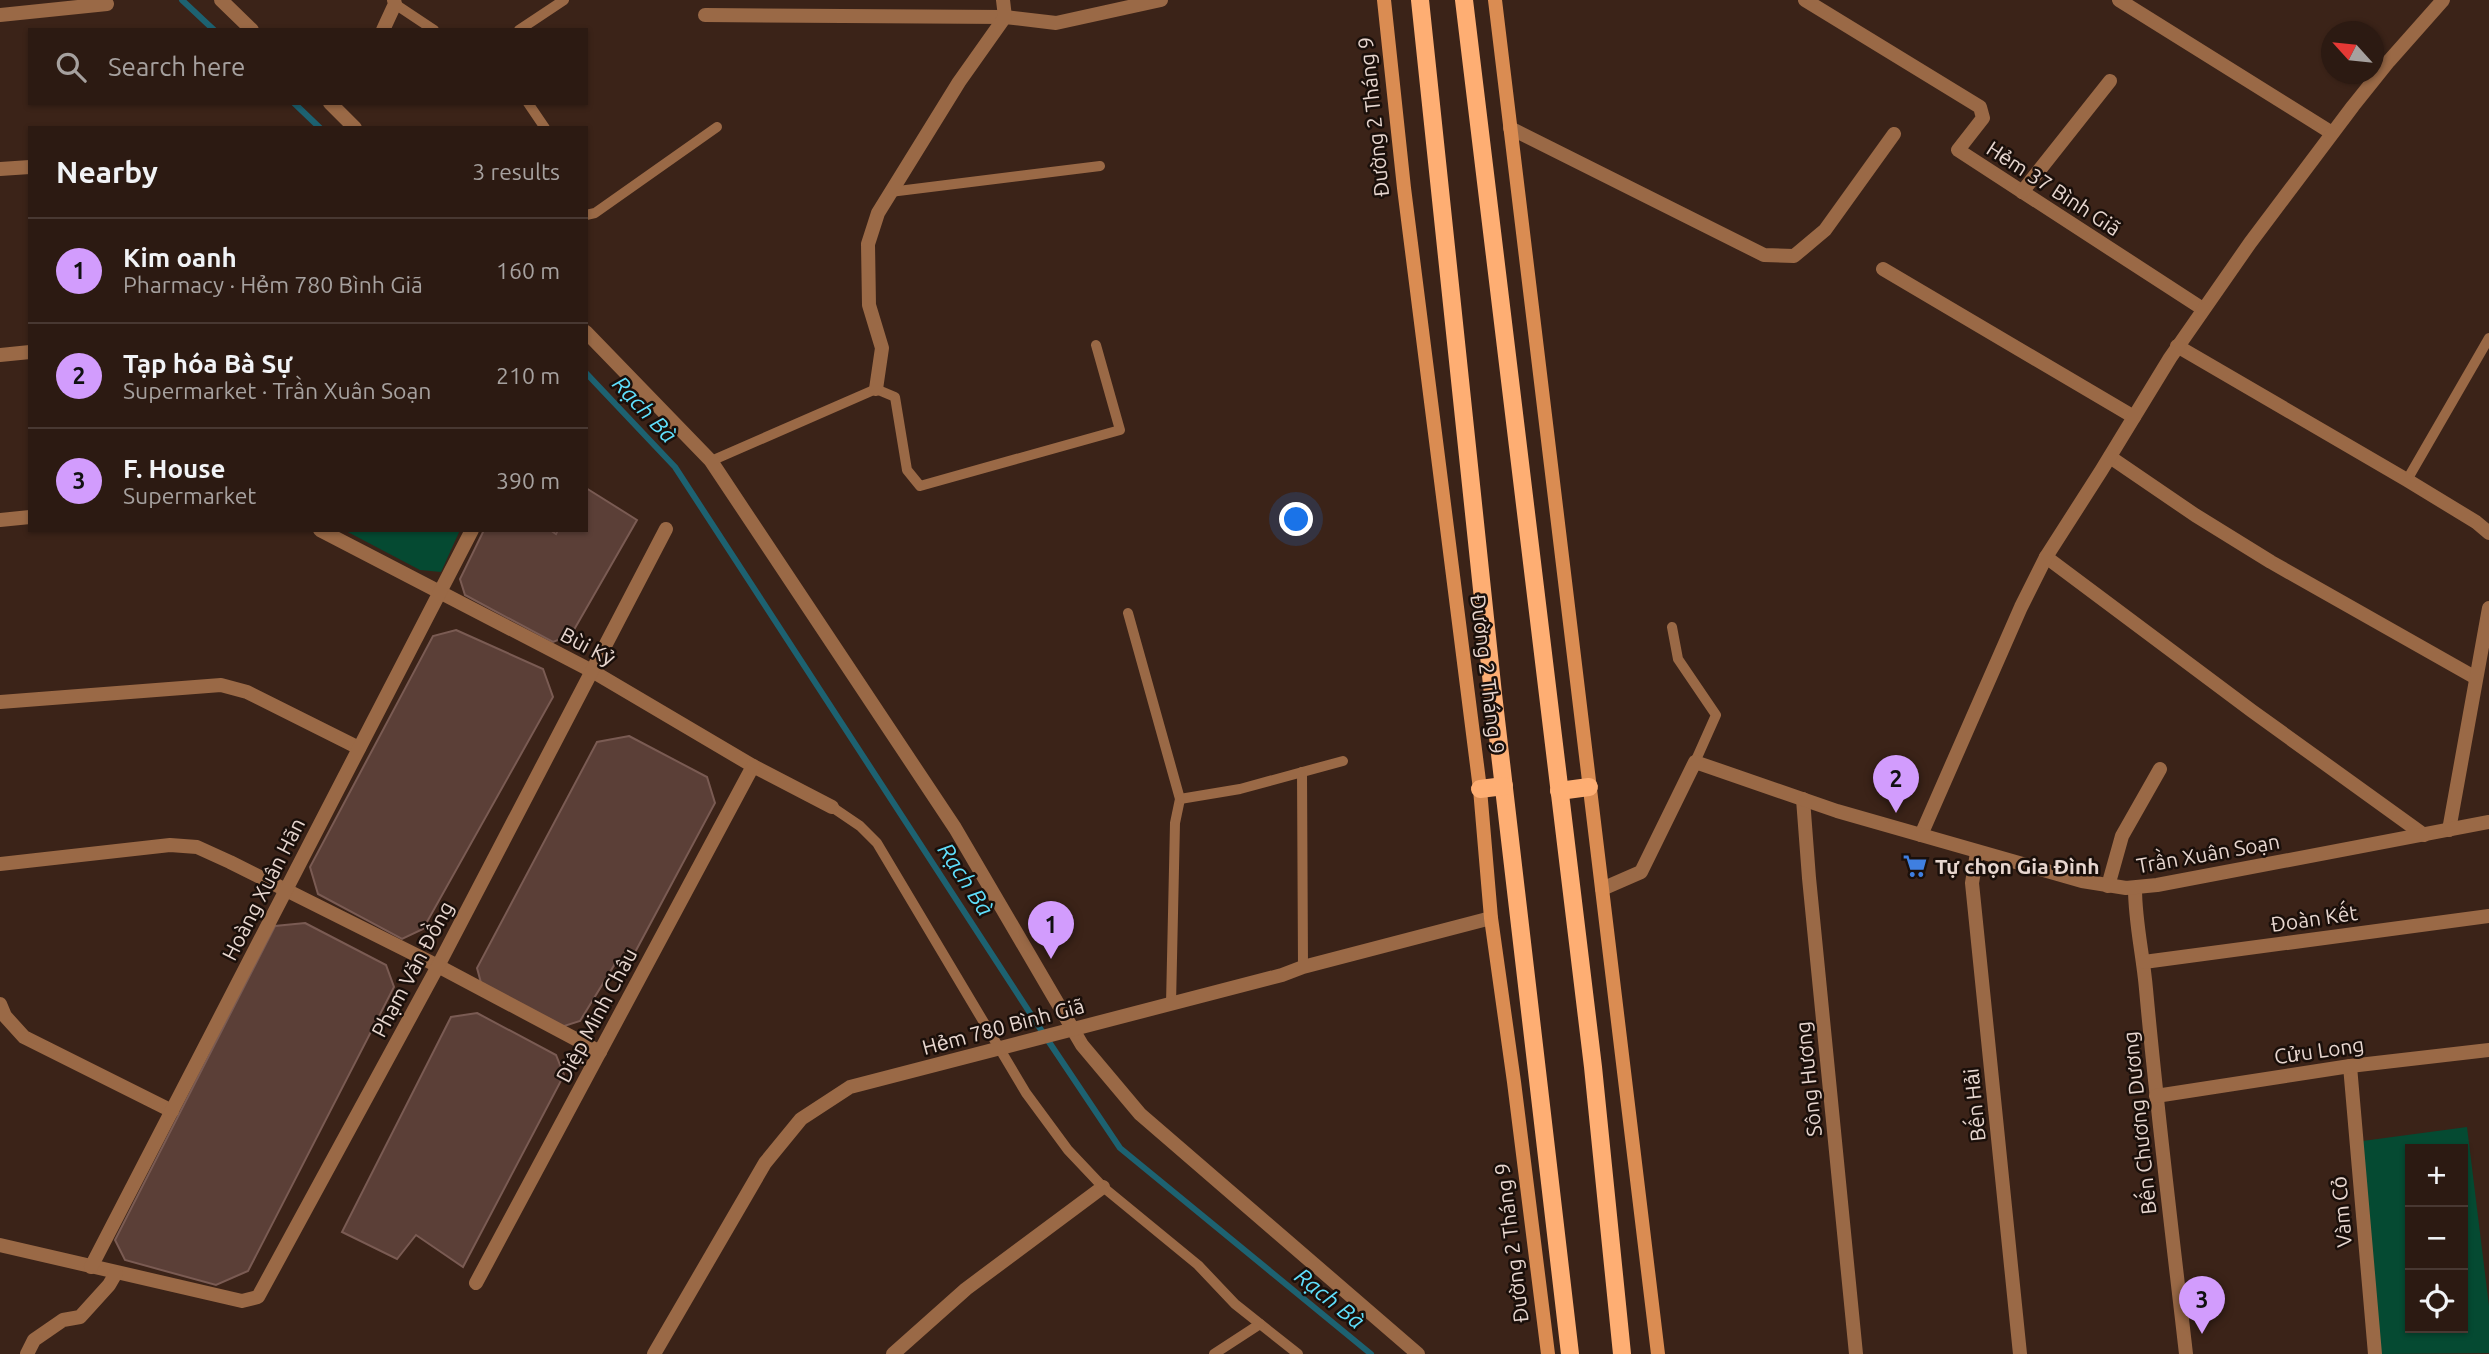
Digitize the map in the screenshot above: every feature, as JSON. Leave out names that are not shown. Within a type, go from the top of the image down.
[{"type":"main road","name":"Đường 2 Tháng 9","points":[[1384,0],[1404,188],[1480,789],[1491,918],[1548,1354]]},
{"type":"main road","name":"Đường 2 Tháng 9","points":[[1420,0],[1504,786],[1570,1354]]},
{"type":"main road","points":[[1464,0],[1593,1068],[1622,1354]]},
{"type":"main road","points":[[1495,0],[1658,1354]]},
{"type":"main road","points":[[1480,789],[1504,786]]},
{"type":"main road","points":[[1559,791],[1589,787]]},
{"type":"street","points":[[221,0],[250,28]]},
{"type":"street","points":[[876,389],[882,348],[869,305],[868,244],[878,213],[959,82],[1005,17],[1003,0]]},
{"type":"street","points":[[705,15],[1005,17],[1056,23],[1161,0]]},
{"type":"street","name":"Hẻm 37 Bình Giã","points":[[1805,0],[1980,107],[1983,118],[1958,150],[2203,309]]},
{"type":"street","points":[[2119,0],[2332,133]]},
{"type":"street","points":[[1922,835],[2021,607],[2046,557],[2177,346],[2249,243],[2332,133],[2389,61],[2443,0]]},
{"type":"street","points":[[384,28],[397,1]]},
{"type":"street","points":[[0,15],[107,4]]},
{"type":"street","points":[[2022,192],[2110,80]]},
{"type":"street","points":[[344,109],[354,126]]},
{"type":"street","points":[[1510,128],[1764,255],[1794,256],[1825,230],[1894,134]]},
{"type":"street","points":[[0,169],[28,167]]},
{"type":"street","points":[[1883,270],[2134,418]]},
{"type":"street","points":[[588,334],[711,461],[955,828],[1082,1045],[1140,1114],[1418,1354]]},
{"type":"street","points":[[2177,346],[2407,480],[2476,522],[2489,533]]},
{"type":"street","points":[[0,355],[28,352]]},
{"type":"street","points":[[2110,457],[2195,515],[2271,562],[2476,678]]},
{"type":"street","points":[[0,520],[28,517]]},
{"type":"street","name":"Phạm Văn Đồng","points":[[0,1245],[242,1301],[258,1297],[438,966],[666,529]]},
{"type":"street","name":"Bùi Kỷ","points":[[324,532],[592,671],[753,766],[832,807]]},
{"type":"street","name":"Hoàng Xuân Hãn","points":[[91,1267],[471,532]]},
{"type":"street","points":[[2046,557],[2424,835]]},
{"type":"street","points":[[2449,830],[2489,608]]},
{"type":"street","points":[[0,702],[221,685],[247,692],[359,748]]},
{"type":"street","points":[[1602,889],[1642,872],[1695,762]]},
{"type":"street","name":"Trần Xuân Soạn","points":[[1695,762],[1977,853],[2108,886],[2135,888],[2489,822]]},
{"type":"street","name":"Diệp Minh Châu","points":[[476,1283],[753,766]]},
{"type":"street","points":[[2108,886],[2122,836],[2160,769]]},
{"type":"street","name":"Sông Hương","points":[[1803,799],[1856,1354]]},
{"type":"street","points":[[0,864],[170,845],[197,847],[438,966],[600,1052]]},
{"type":"street","name":"Bến Hải","points":[[1977,853],[1972,883],[2020,1354]]},
{"type":"street","name":"Bến Chương Dương","points":[[2135,888],[2135,921],[2144,962],[2156,1096],[2186,1354]]},
{"type":"street","name":"Đoàn Kết","points":[[2144,962],[2489,916]]},
{"type":"street","name":"Hẻm 780 Bình Giã","points":[[654,1354],[765,1163],[801,1119],[850,1087],[1491,918]]},
{"type":"street","points":[[0,1004],[5,1016],[24,1037],[172,1111]]},
{"type":"street","name":"Cửu Long","points":[[2156,1096],[2350,1066],[2489,1050]]},
{"type":"street","name":"Vàm Cỏ","points":[[2350,1066],[2375,1354]]},
{"type":"street","points":[[893,1354],[966,1289],[1103,1187]]},
{"type":"street","points":[[27,1354],[34,1340],[63,1320],[80,1317],[109,1285],[116,1273]]},
{"type":"lane","points":[[522,28],[564,0]]},
{"type":"lane","points":[[397,1],[431,28]]},
{"type":"lane","points":[[528,105],[544,126]]},
{"type":"lane","points":[[588,215],[595,213],[717,127]]},
{"type":"lane","points":[[890,192],[1100,166]]},
{"type":"lane","points":[[2407,480],[2489,338]]},
{"type":"lane","points":[[711,461],[876,389],[895,397],[907,470],[920,486],[1120,430],[1096,345]]},
{"type":"lane","points":[[1128,613],[1180,799],[1175,823],[1171,1004]]},
{"type":"lane","points":[[1672,627],[1678,659],[1716,715],[1695,762]]},
{"type":"lane","points":[[1180,799],[1240,789],[1343,761]]},
{"type":"lane","points":[[1302,772],[1303,967]]},
{"type":"lane","points":[[832,807],[860,826],[877,843],[1026,1093],[1068,1150],[1103,1187],[1198,1265],[1235,1304],[1298,1354]]},
{"type":"lane","points":[[1214,1354],[1260,1324]]},
{"type":"green space","points":[[348,532],[459,532],[441,572],[420,570]]},
{"type":"green space","points":[[2467,1127],[2489,1306],[2489,1353],[2381,1354],[2355,1142]]},
{"type":"building","points":[[588,489],[637,520],[571,635],[553,642],[465,595],[460,579],[483,532],[588,532]]},
{"type":"building","points":[[456,630],[543,669],[553,697],[423,929],[402,939],[318,894],[310,867],[433,636]]},
{"type":"building","points":[[629,736],[707,777],[715,803],[633,956],[618,959],[580,1021],[558,1028],[483,990],[477,968],[597,742]]},
{"type":"building","points":[[305,923],[386,965],[394,987],[248,1271],[216,1285],[125,1260],[115,1240],[275,926]]},
{"type":"building","points":[[477,1013],[556,1055],[564,1075],[463,1267],[416,1235],[397,1259],[342,1232],[451,1017]]},
{"type":"waterway","name":"Rạch Bà","points":[[182,0],[212,28]]},
{"type":"waterway","name":"Rạch Bà","points":[[296,105],[318,126]]},
{"type":"waterway","name":"Rạch Bà","points":[[588,375],[675,467],[1120,1148],[1371,1354]]},
{"type":"place","name":"Tạp hóa Bà Sự","points":[[1896,813]]},
{"type":"place","name":"Tự chọn Gia Đình","points":[[1915,866]]},
{"type":"place","name":"Kim oanh","points":[[1051,959]]},
{"type":"place","name":"F. House","points":[[2202,1334]]}]
